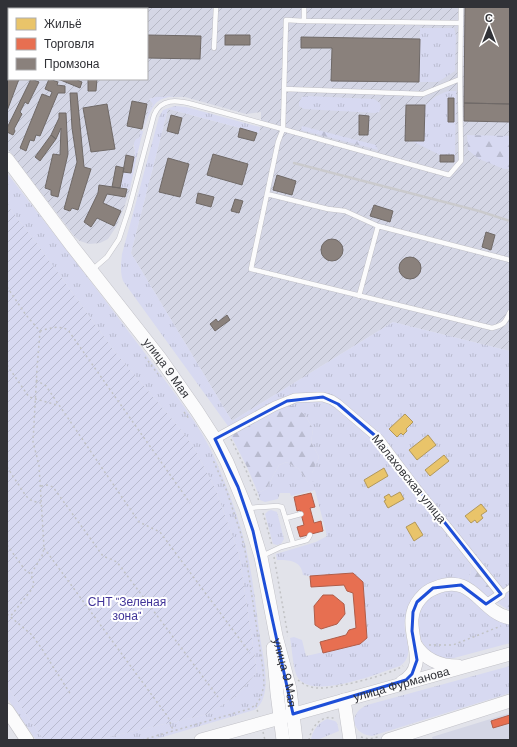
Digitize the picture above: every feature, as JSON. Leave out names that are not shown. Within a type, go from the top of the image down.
[{"type":"main road","name":"улица 9 Мая","points":[[7,159],[72,246],[183,389],[215,439],[230,468],[246,508],[261,557],[276,636],[290,689],[296,740]]},
{"type":"main road","points":[[398,684],[409,677],[416,667],[416,650],[411,622],[413,612],[417,602],[432,588],[442,585],[461,585],[469,589],[504,617],[506,622]]},
{"type":"main road","name":"улица 9 Мая","points":[[270,607],[277,693],[284,740]]},
{"type":"main road","points":[[415,644],[425,656],[433,661],[453,666],[469,665]]},
{"type":"main road","name":"улица Фурманова","points":[[201,740],[510,654]]},
{"type":"main road","points":[[344,700],[354,738]]},
{"type":"main road","points":[[385,738],[510,701]]},
{"type":"main road","points":[[7,710],[28,740]]},
{"type":"street","name":"Малаховская улица","points":[[215,439],[275,406],[295,398],[304,396],[323,397],[338,404],[378,439],[501,594]]},
{"type":"street","points":[[486,604],[501,594]]},
{"type":"lane","points":[[214,48],[216,7]]},
{"type":"lane","points":[[304,7],[304,21]]},
{"type":"lane","points":[[92,270],[106,257],[119,239],[129,208],[154,115],[161,105],[169,101],[182,102],[449,175],[461,161],[461,7]]},
{"type":"lane","points":[[460,23],[286,20],[283,129],[278,142],[251,269],[492,328],[500,326],[506,322],[510,312]]},
{"type":"lane","points":[[284,89],[423,94],[460,79]]},
{"type":"lane","points":[[268,194],[328,209],[345,211],[378,226],[510,260]]},
{"type":"lane","points":[[359,296],[378,226]]},
{"type":"lane","points":[[246,508],[281,506],[293,543]]},
{"type":"lane","points":[[286,518],[302,514]]},
{"type":"lane","points":[[261,557],[273,550],[308,539],[310,535]]},
{"type":"lane","points":[[501,594],[510,587]]},
{"type":"path","points":[[7,287],[26,315],[40,331],[33,442],[39,465],[44,548],[42,556],[31,574]]},
{"type":"path","points":[[40,331],[58,327],[68,330],[190,503]]},
{"type":"path","points":[[144,356],[161,379]]},
{"type":"path","points":[[7,365],[29,398],[58,405]]},
{"type":"path","points":[[36,380],[46,386],[139,522],[160,532],[250,653]]},
{"type":"path","points":[[182,408],[190,421]]},
{"type":"path","points":[[227,432],[246,468],[261,507],[273,550],[288,639]]},
{"type":"path","points":[[142,740],[249,709],[256,706],[263,691],[264,678],[245,550],[232,508],[213,460]]},
{"type":"path","points":[[7,467],[26,496],[32,501],[41,503]]},
{"type":"path","points":[[41,486],[48,485],[53,487],[103,556],[118,562],[218,697]]},
{"type":"path","points":[[7,545],[25,570],[31,574],[34,584],[32,589],[10,617]]},
{"type":"path","points":[[44,548],[168,717],[174,731]]},
{"type":"path","points":[[7,614],[32,635],[42,648],[71,695]]},
{"type":"path","points":[[415,644],[452,645],[506,622]]},
{"type":"path","points":[[297,679],[308,686],[324,688],[372,677],[405,665]]},
{"type":"path","points":[[309,740],[313,728],[322,719],[331,718],[336,719],[338,722]]},
{"type":"path","points":[[354,738],[385,738]]},
{"type":"highlighted area","points":[[323,397],[338,404],[379,439],[501,594],[486,604],[461,585],[433,588],[417,602],[413,612],[412,631],[417,660],[412,674],[406,680],[293,714],[253,531],[238,487],[215,439],[287,401]]},
{"type":"shaded area","points":[[7,7],[510,7],[510,351],[393,322],[232,421],[131,253],[168,109],[259,133],[261,112],[246,114],[185,97],[155,97],[149,99],[153,103],[148,112],[142,131],[140,132],[139,138],[133,146],[135,150],[131,173],[123,172],[120,188],[130,189],[116,227],[108,239],[100,243],[89,244],[80,241],[75,237],[7,148]]},
{"type":"shaded area","points":[[510,713],[510,740],[433,740],[432,737]]},
{"type":"green space","points":[[420,28],[454,28],[456,36],[455,71],[438,82],[419,82]]},
{"type":"green space","points":[[449,91],[456,91],[455,162],[440,162],[440,155],[412,141],[420,116],[427,104],[440,94]]},
{"type":"green space","points":[[175,96],[157,102],[152,109],[144,130],[130,189],[120,188],[123,172],[131,173],[135,152],[134,143],[136,139],[139,138],[140,131],[143,131],[148,112],[153,104],[149,99],[155,97]]},
{"type":"green space","points":[[302,97],[374,99],[380,103],[381,108],[379,112],[375,113],[304,109],[299,106],[299,102]]},
{"type":"green space","points":[[175,106],[186,107],[260,127],[259,133],[168,109],[131,253],[232,421],[393,322],[510,351],[510,584],[502,590],[380,437],[317,394],[231,427],[228,426],[123,281],[121,271],[122,254],[159,117],[163,110]]},
{"type":"green space","points":[[302,126],[376,145],[378,150],[301,130]]},
{"type":"green space","points":[[467,135],[510,136],[510,169],[504,169],[479,159],[468,150]]},
{"type":"green space","points":[[7,173],[177,396],[210,447],[229,493],[240,526],[252,581],[266,676],[264,696],[260,704],[254,710],[153,740],[95,740],[208,714],[236,696],[257,672],[239,554],[215,488],[193,446],[115,352],[38,245],[7,205]]},
{"type":"green space","name":"СНТ \"Зеленая зона\"","points":[[7,205],[38,245],[115,352],[193,446],[215,488],[239,554],[257,672],[236,696],[208,714],[95,740],[44,740],[7,686]]},
{"type":"green space","points":[[304,399],[330,402],[376,440],[472,562],[469,582],[458,579],[437,581],[428,585],[413,600],[408,609],[405,620],[408,656],[400,666],[363,679],[332,686],[306,684],[298,678],[290,638],[294,637],[302,640],[306,656],[360,644],[367,638],[363,582],[353,573],[310,576],[303,575],[300,566],[294,562],[277,560],[276,554],[316,542],[327,536],[315,490],[291,496],[290,493],[280,493],[278,499],[265,502],[260,500],[258,493],[266,489],[279,465],[287,462],[299,469],[308,482],[319,457],[311,442],[313,429],[305,415],[277,408]]},
{"type":"green space","points":[[293,406],[305,415],[313,429],[311,442],[319,457],[312,473],[316,481],[308,482],[299,469],[287,462],[279,465],[266,489],[258,493],[247,467],[230,434],[277,408]]},
{"type":"green space","points":[[271,510],[277,512],[284,539],[281,544],[277,545],[273,544],[265,514]]},
{"type":"green space","points":[[472,562],[497,592],[487,598],[469,582]]},
{"type":"green space","points":[[455,590],[469,598],[495,618],[510,624],[510,643],[445,659],[428,651],[419,637],[417,612],[422,604],[437,592]]},
{"type":"green space","points":[[510,591],[510,610],[496,602]]},
{"type":"green space","points":[[510,666],[510,693],[372,736],[360,731],[354,723],[357,713],[367,705]]},
{"type":"green space","points":[[7,686],[44,740],[36,740],[7,698]]},
{"type":"green space","points":[[327,719],[337,723],[339,731],[317,740],[311,740],[316,727]]},
{"type":"building: Жильё","points":[[405,414],[413,422],[406,429],[407,431],[403,435],[401,433],[397,437],[389,429]]},
{"type":"building: Жильё","points":[[428,435],[436,445],[417,460],[409,450]]},
{"type":"building: Жильё","points":[[444,455],[449,461],[430,476],[425,470]]},
{"type":"building: Жильё","points":[[384,468],[388,476],[368,488],[364,480]]},
{"type":"building: Жильё","points":[[400,492],[404,499],[388,508],[384,501],[386,500],[384,497],[389,494],[391,497]]},
{"type":"building: Жильё","points":[[481,504],[487,511],[481,515],[483,518],[477,523],[475,520],[471,523],[465,516]]},
{"type":"building: Жильё","points":[[415,522],[423,535],[414,541],[406,527]]},
{"type":"building: Торговля","points":[[311,493],[315,507],[310,508],[314,523],[321,521],[323,531],[300,537],[297,527],[304,525],[300,510],[297,511],[294,497]]},
{"type":"building: Торговля","points":[[353,573],[363,582],[367,638],[360,644],[323,653],[320,642],[346,635],[349,630],[356,628],[353,593],[347,591],[344,585],[311,587],[310,576]]},
{"type":"building: Торговля","points":[[323,595],[333,595],[344,604],[345,614],[337,624],[321,629],[315,625],[314,606]]},
{"type":"building: Торговля","points":[[510,715],[510,723],[493,728],[491,721]]},
{"type":"building: Промзона","points":[[7,7],[13,7],[8,8],[7,22]]},
{"type":"building: Промзона","points":[[26,7],[40,7],[40,8]]},
{"type":"building: Промзона","points":[[50,7],[65,7],[64,8]]},
{"type":"building: Промзона","points":[[465,7],[510,7],[510,104],[464,103]]},
{"type":"building: Промзона","points":[[148,35],[201,36],[200,59],[148,58]]},
{"type":"building: Промзона","points":[[225,35],[250,35],[250,45],[225,45]]},
{"type":"building: Промзона","points":[[301,37],[420,39],[419,82],[331,81],[332,48],[301,48]]},
{"type":"building: Промзона","points":[[7,43],[8,58],[7,58]]},
{"type":"building: Промзона","points":[[7,72],[8,80],[19,80],[7,111]]},
{"type":"building: Промзона","points":[[31,80],[39,82],[28,104],[25,102],[20,112],[22,114],[14,129],[15,131],[13,135],[7,132],[7,128]]},
{"type":"building: Промзона","points":[[49,80],[52,80],[58,82],[57,85],[65,86],[65,93],[58,93],[40,136],[36,135],[34,141],[30,140],[26,151],[20,148],[42,94],[50,97],[52,92],[45,89]]},
{"type":"building: Промзона","points":[[60,80],[77,80],[82,82],[80,88]]},
{"type":"building: Промзона","points":[[88,80],[97,80],[96,91],[88,91]]},
{"type":"building: Промзона","points":[[70,93],[77,93],[84,167],[91,169],[78,210],[72,208],[70,211],[64,209],[77,162],[72,128]]},
{"type":"building: Промзона","points":[[448,98],[454,98],[454,122],[448,122]]},
{"type":"building: Промзона","points":[[132,101],[147,104],[142,129],[127,126]]},
{"type":"building: Промзона","points":[[464,103],[510,104],[510,122],[464,121]]},
{"type":"building: Промзона","points":[[107,104],[115,149],[91,152],[83,108]]},
{"type":"building: Промзона","points":[[406,105],[425,105],[424,141],[405,141]]},
{"type":"building: Промзона","points":[[59,113],[66,113],[68,154],[58,197],[51,195],[51,190],[45,188],[53,154],[60,155],[61,128],[56,139],[51,135],[59,118]]},
{"type":"building: Промзона","points":[[171,115],[182,118],[178,134],[167,131]]},
{"type":"building: Промзона","points":[[359,115],[369,116],[368,135],[359,135]]},
{"type":"building: Промзона","points":[[240,128],[257,133],[254,141],[238,137]]},
{"type":"building: Промзона","points":[[51,135],[56,139],[40,161],[35,157]]},
{"type":"building: Промзона","points":[[213,154],[248,164],[242,185],[207,175]]},
{"type":"building: Промзона","points":[[126,155],[134,157],[131,173],[123,172]]},
{"type":"building: Промзона","points":[[440,155],[454,155],[454,162],[440,162]]},
{"type":"building: Промзона","points":[[168,158],[189,164],[180,197],[159,192]]},
{"type":"building: Промзона","points":[[116,166],[124,168],[120,188],[112,187]]},
{"type":"building: Промзона","points":[[277,175],[296,181],[292,195],[273,190]]},
{"type":"building: Промзона","points":[[99,185],[127,189],[125,197],[107,194],[103,203],[121,211],[114,226],[97,218],[91,227],[84,222],[98,193]]},
{"type":"building: Промзона","points":[[198,193],[214,197],[211,207],[196,203]]},
{"type":"building: Промзона","points":[[235,199],[243,201],[239,213],[231,211]]},
{"type":"building: Промзона","points":[[374,205],[393,211],[390,222],[370,216]]},
{"type":"building: Промзона","points":[[486,232],[495,235],[491,250],[482,247]]},
{"type":"building: Промзона","points":[[332,239],[340,242],[343,250],[340,258],[332,261],[324,258],[321,250],[324,242]]},
{"type":"building: Промзона","points":[[410,257],[418,260],[421,268],[418,276],[410,279],[402,276],[399,268],[402,260]]},
{"type":"building: Промзона","points":[[227,315],[230,320],[215,331],[210,324],[216,319],[218,322]]},
{"type":"railway","points":[[294,163],[479,211],[510,221]]}]
